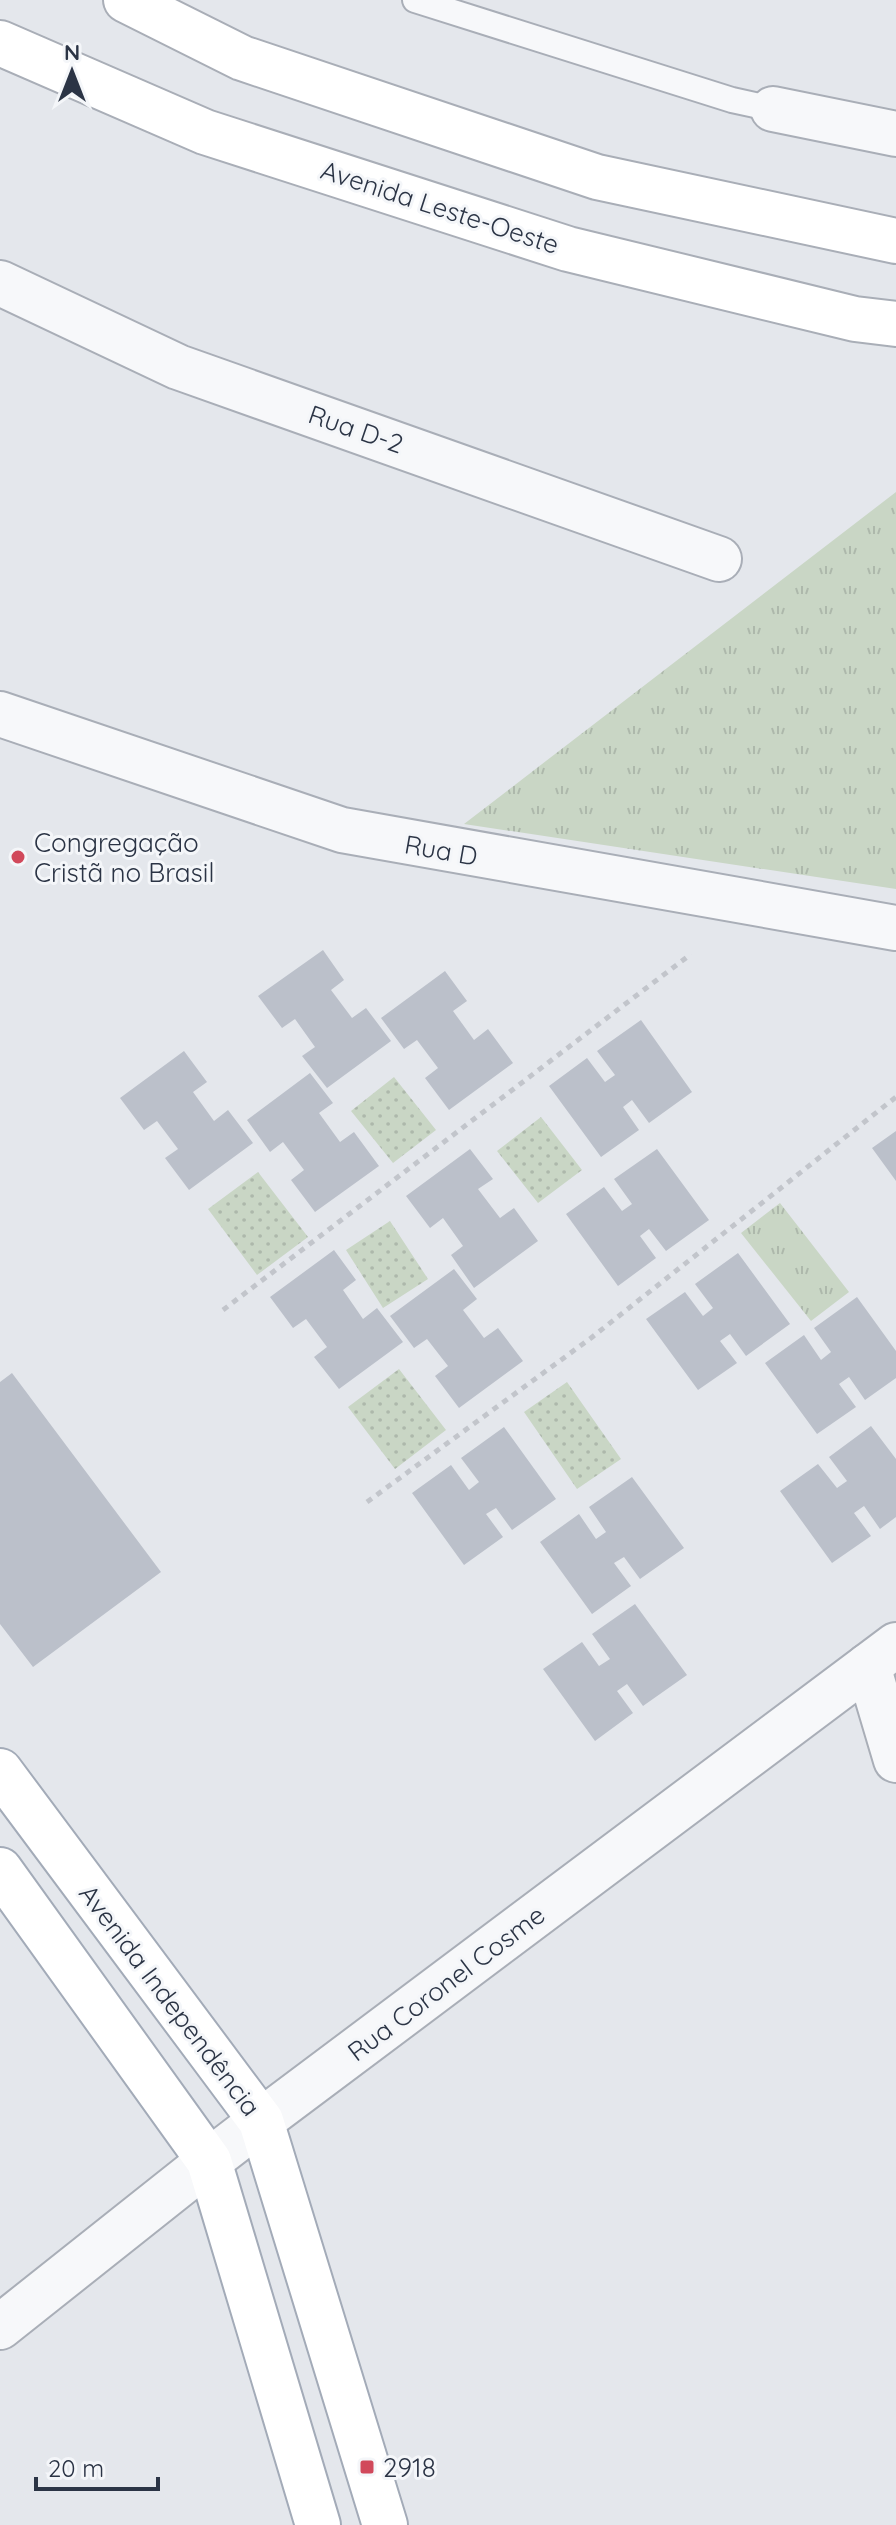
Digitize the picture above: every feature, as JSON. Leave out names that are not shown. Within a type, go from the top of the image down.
[{"type":"main road","points":[[126,0],[242,58],[597,177],[896,241]]},
{"type":"main road","name":"Avenida Leste-Oeste","points":[[0,43],[205,132],[568,249],[855,319],[896,324]]},
{"type":"main road","name":"Avenida Independência","points":[[0,1771],[261,2121],[385,2525]]},
{"type":"main road","points":[[0,1870],[209,2161],[318,2525]]},
{"type":"street","points":[[773,109],[896,134]]},
{"type":"street","name":"Rua D-2","points":[[0,283],[178,367],[719,559]]},
{"type":"street","name":"Rua D","points":[[0,714],[342,830],[896,928]]},
{"type":"street","points":[[882,1656],[896,1760]]},
{"type":"street","name":"Rua Coronel Cosme","points":[[0,2327],[261,2121],[882,1656]]},
{"type":"lane","points":[[415,0],[732,100],[773,109]]},
{"type":"path","points":[[223,1310],[691,954]]},
{"type":"path","points":[[367,1502],[591,1338],[896,1097]]},
{"type":"green space","points":[[896,492],[896,889],[464,824]]},
{"type":"green space","points":[[394,1077],[436,1130],[393,1163],[351,1111]]},
{"type":"green space","points":[[541,1117],[582,1170],[538,1203],[497,1151]]},
{"type":"green space","points":[[258,1172],[308,1237],[257,1275],[208,1209]]},
{"type":"green space","points":[[780,1203],[849,1292],[811,1321],[741,1233]]},
{"type":"green space","points":[[390,1221],[428,1279],[383,1308],[346,1250]]},
{"type":"green space","points":[[399,1369],[446,1430],[395,1469],[348,1407]]},
{"type":"green space","points":[[567,1382],[621,1459],[577,1489],[524,1412]]},
{"type":"building","points":[[323,950],[344,980],[331,990],[352,1018],[366,1008],[391,1041],[327,1088],[302,1056],[315,1047],[295,1019],[282,1028],[258,996]]},
{"type":"building","points":[[445,971],[467,1001],[453,1011],[474,1040],[488,1029],[513,1063],[449,1110],[425,1078],[438,1068],[417,1040],[404,1049],[381,1018]]},
{"type":"building","points":[[641,1020],[692,1092],[649,1123],[632,1100],[623,1107],[639,1130],[601,1157],[549,1086],[587,1058],[605,1082],[615,1075],[597,1051]]},
{"type":"building","points":[[184,1051],[207,1082],[193,1092],[214,1121],[228,1110],[253,1143],[189,1190],[165,1158],[178,1149],[157,1121],[144,1130],[120,1098]]},
{"type":"building","points":[[310,1073],[333,1103],[319,1113],[340,1142],[354,1132],[379,1166],[315,1212],[291,1180],[304,1170],[283,1142],[270,1152],[247,1120]]},
{"type":"building","points":[[896,1131],[896,1181],[872,1148]]},
{"type":"building","points":[[470,1149],[493,1179],[478,1189],[500,1218],[514,1208],[538,1241],[474,1288],[451,1255],[463,1246],[443,1218],[430,1228],[406,1196]]},
{"type":"building","points":[[657,1149],[709,1220],[666,1251],[649,1229],[640,1236],[656,1258],[618,1286],[566,1214],[604,1187],[622,1211],[632,1204],[614,1179]]},
{"type":"building","points":[[334,1250],[356,1280],[343,1290],[363,1319],[377,1308],[403,1342],[339,1389],[314,1357],[327,1347],[306,1319],[293,1328],[270,1297]]},
{"type":"building","points":[[738,1253],[790,1324],[746,1356],[730,1334],[720,1341],[737,1363],[698,1390],[646,1319],[685,1292],[703,1316],[713,1308],[695,1284]]},
{"type":"building","points":[[454,1269],[477,1299],[463,1310],[484,1338],[498,1328],[523,1361],[459,1408],[435,1376],[448,1366],[427,1339],[414,1348],[390,1316]]},
{"type":"building","points":[[857,1297],[896,1351],[896,1378],[865,1400],[849,1377],[839,1384],[856,1407],[817,1434],[765,1363],[804,1335],[821,1360],[831,1352],[814,1328]]},
{"type":"building","points":[[12,1373],[161,1572],[33,1667],[0,1624],[0,1382]]},
{"type":"building","points":[[871,1426],[896,1459],[896,1517],[880,1529],[864,1506],[854,1513],[871,1536],[832,1563],[780,1491],[818,1464],[837,1488],[847,1481],[829,1457]]},
{"type":"building","points":[[504,1427],[556,1499],[512,1530],[496,1508],[486,1514],[503,1537],[464,1565],[412,1493],[451,1465],[469,1490],[479,1482],[461,1458]]},
{"type":"building","points":[[632,1477],[684,1548],[640,1579],[624,1557],[614,1563],[631,1586],[592,1614],[540,1542],[579,1514],[596,1539],[606,1532],[589,1507]]},
{"type":"building","points":[[635,1604],[687,1675],[643,1706],[627,1684],[617,1691],[633,1713],[595,1741],[543,1669],[582,1642],[599,1666],[610,1659],[592,1634]]},
{"type":"place","name":"Congregação Cristã no Brasil","points":[[18,857]]},
{"type":"place","name":"2918","points":[[367,2467]]}]
